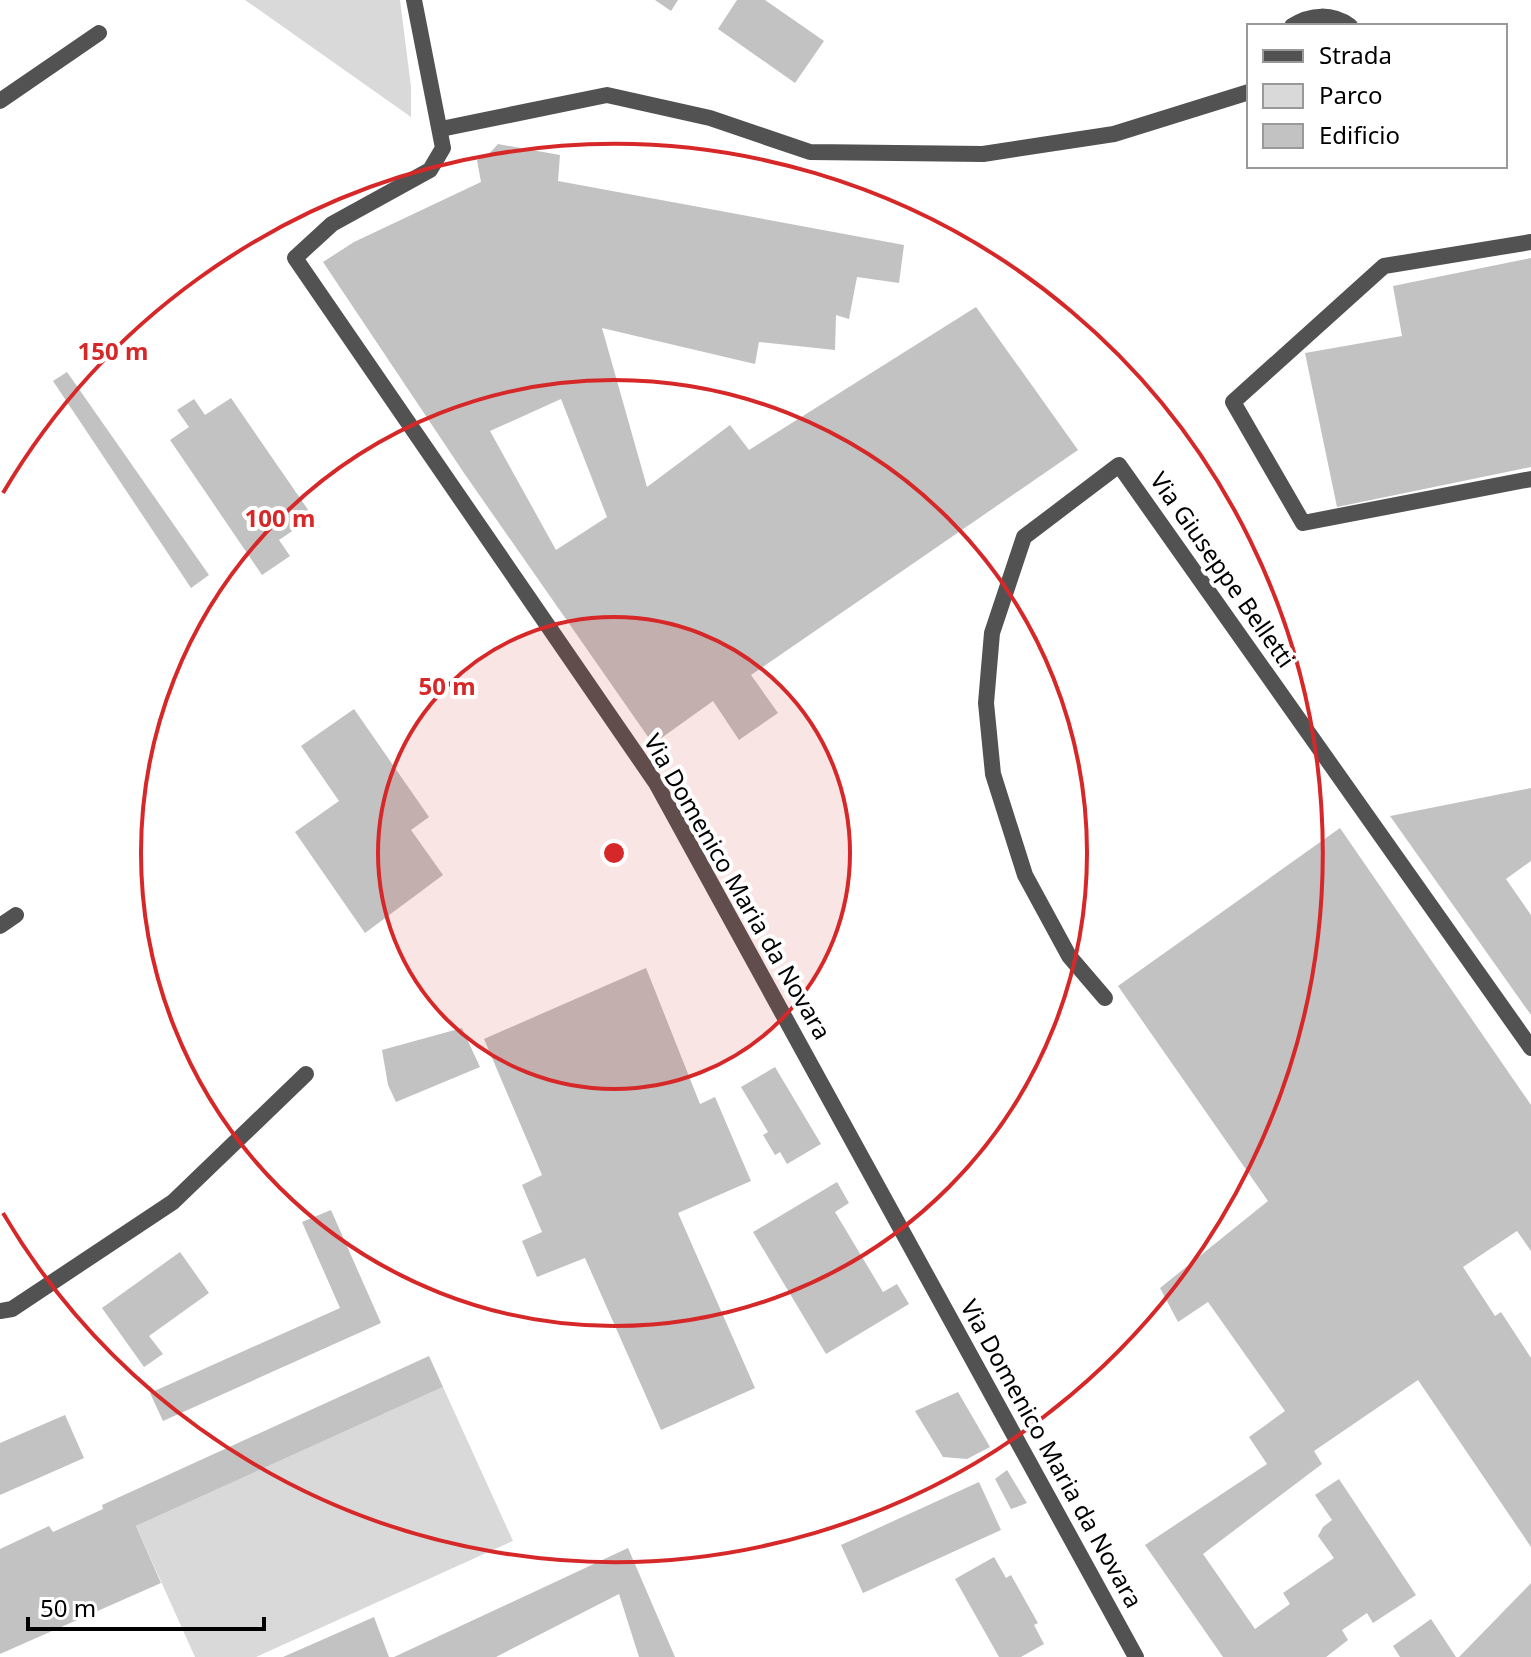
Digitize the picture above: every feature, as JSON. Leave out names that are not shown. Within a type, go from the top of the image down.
[{"type":"street","name":"Via Domenico Maria da Novara","points":[[414,0],[443,148],[430,170],[332,224],[295,258],[656,783],[1136,1657]]},
{"type":"street","points":[[1296,24],[1310,17],[1326,16],[1347,24]]},
{"type":"street","points":[[0,101],[99,33]]},
{"type":"street","points":[[441,129],[607,95],[710,118],[810,152],[983,154],[1114,134],[1247,93]]},
{"type":"street","points":[[1531,242],[1384,266],[1233,402],[1303,523],[1531,479]]},
{"type":"street","name":"Via Giuseppe Belletti","points":[[1105,998],[1069,956],[1025,875],[993,774],[986,703],[992,633],[1024,537],[1119,465],[1531,1048]]},
{"type":"street","points":[[0,926],[16,915]]},
{"type":"street","points":[[0,1311],[12,1309],[173,1202],[306,1074]]},
{"type":"green space","points":[[245,0],[400,0],[411,87],[411,117]]},
{"type":"green space","points":[[443,1387],[513,1541],[256,1657],[195,1657],[136,1526]]},
{"type":"building","points":[[655,0],[678,0],[671,11]]},
{"type":"building","points":[[737,0],[765,0],[824,41],[795,83],[718,29]]},
{"type":"building","points":[[498,144],[560,155],[558,181],[904,245],[899,283],[857,277],[849,319],[836,315],[835,350],[759,342],[755,364],[602,328],[647,487],[730,425],[749,450],[976,307],[1078,450],[751,675],[778,713],[739,740],[713,701],[653,744],[464,473],[323,262],[354,242],[481,182],[477,160],[487,156]],"holes":[[[561,399],[607,517],[556,550],[490,431]]]},
{"type":"building","points":[[1531,258],[1531,467],[1337,507],[1305,353],[1402,336],[1393,286]]},
{"type":"building","points":[[67,372],[209,575],[191,588],[53,381]]},
{"type":"building","points":[[231,398],[313,517],[279,540],[290,556],[262,575],[170,440],[189,427],[177,410],[194,399],[205,415]]},
{"type":"building","points":[[354,709],[429,817],[411,830],[443,875],[365,933],[295,832],[339,801],[301,746]]},
{"type":"building","points":[[1531,788],[1531,861],[1506,879],[1531,915],[1531,1015],[1390,816]]},
{"type":"building","points":[[1340,828],[1531,1105],[1531,1251],[1517,1231],[1463,1267],[1495,1316],[1501,1312],[1531,1358],[1531,1547],[1418,1380],[1314,1451],[1322,1464],[1203,1554],[1255,1629],[1290,1604],[1283,1593],[1334,1558],[1318,1536],[1332,1520],[1315,1495],[1339,1479],[1416,1595],[1373,1623],[1367,1613],[1342,1630],[1348,1640],[1326,1657],[1223,1657],[1145,1545],[1267,1464],[1249,1437],[1285,1411],[1208,1302],[1178,1322],[1160,1288],[1268,1201],[1118,986]]},
{"type":"building","points":[[646,968],[700,1104],[715,1097],[751,1181],[678,1213],[755,1388],[661,1430],[585,1258],[537,1277],[522,1241],[542,1232],[522,1185],[542,1175],[484,1039]]},
{"type":"building","points":[[462,1028],[480,1067],[396,1102],[388,1085],[382,1050]]},
{"type":"building","points":[[775,1067],[821,1144],[787,1164],[780,1152],[775,1155],[763,1135],[768,1132],[741,1087]]},
{"type":"building","points":[[837,1182],[849,1203],[835,1212],[883,1292],[897,1284],[909,1304],[826,1354],[753,1232]]},
{"type":"building","points":[[331,1210],[381,1323],[163,1421],[150,1393],[340,1308],[302,1222]]},
{"type":"building","points":[[180,1252],[209,1293],[149,1336],[163,1354],[144,1367],[102,1308]]},
{"type":"building","points":[[429,1356],[443,1387],[136,1526],[161,1583],[0,1654],[0,1549],[49,1526],[53,1532],[103,1509],[102,1505]]},
{"type":"building","points":[[958,1392],[990,1447],[967,1459],[943,1457],[915,1411]]},
{"type":"building","points":[[65,1415],[84,1458],[0,1495],[0,1443]]},
{"type":"building","points":[[1007,1470],[1027,1503],[1011,1509],[995,1479]]},
{"type":"building","points":[[979,1482],[1001,1530],[863,1593],[841,1545]]},
{"type":"building","points":[[628,1548],[675,1657],[639,1657],[619,1594],[496,1657],[394,1657]]},
{"type":"building","points":[[994,1557],[1006,1578],[1011,1575],[1038,1623],[1034,1625],[1044,1644],[1021,1657],[999,1657],[955,1579]]},
{"type":"building","points":[[1531,1583],[1531,1657],[1459,1657]]},
{"type":"building","points":[[374,1617],[389,1657],[283,1657]]},
{"type":"building","points":[[1431,1619],[1456,1657],[1400,1657],[1393,1646]]}]
